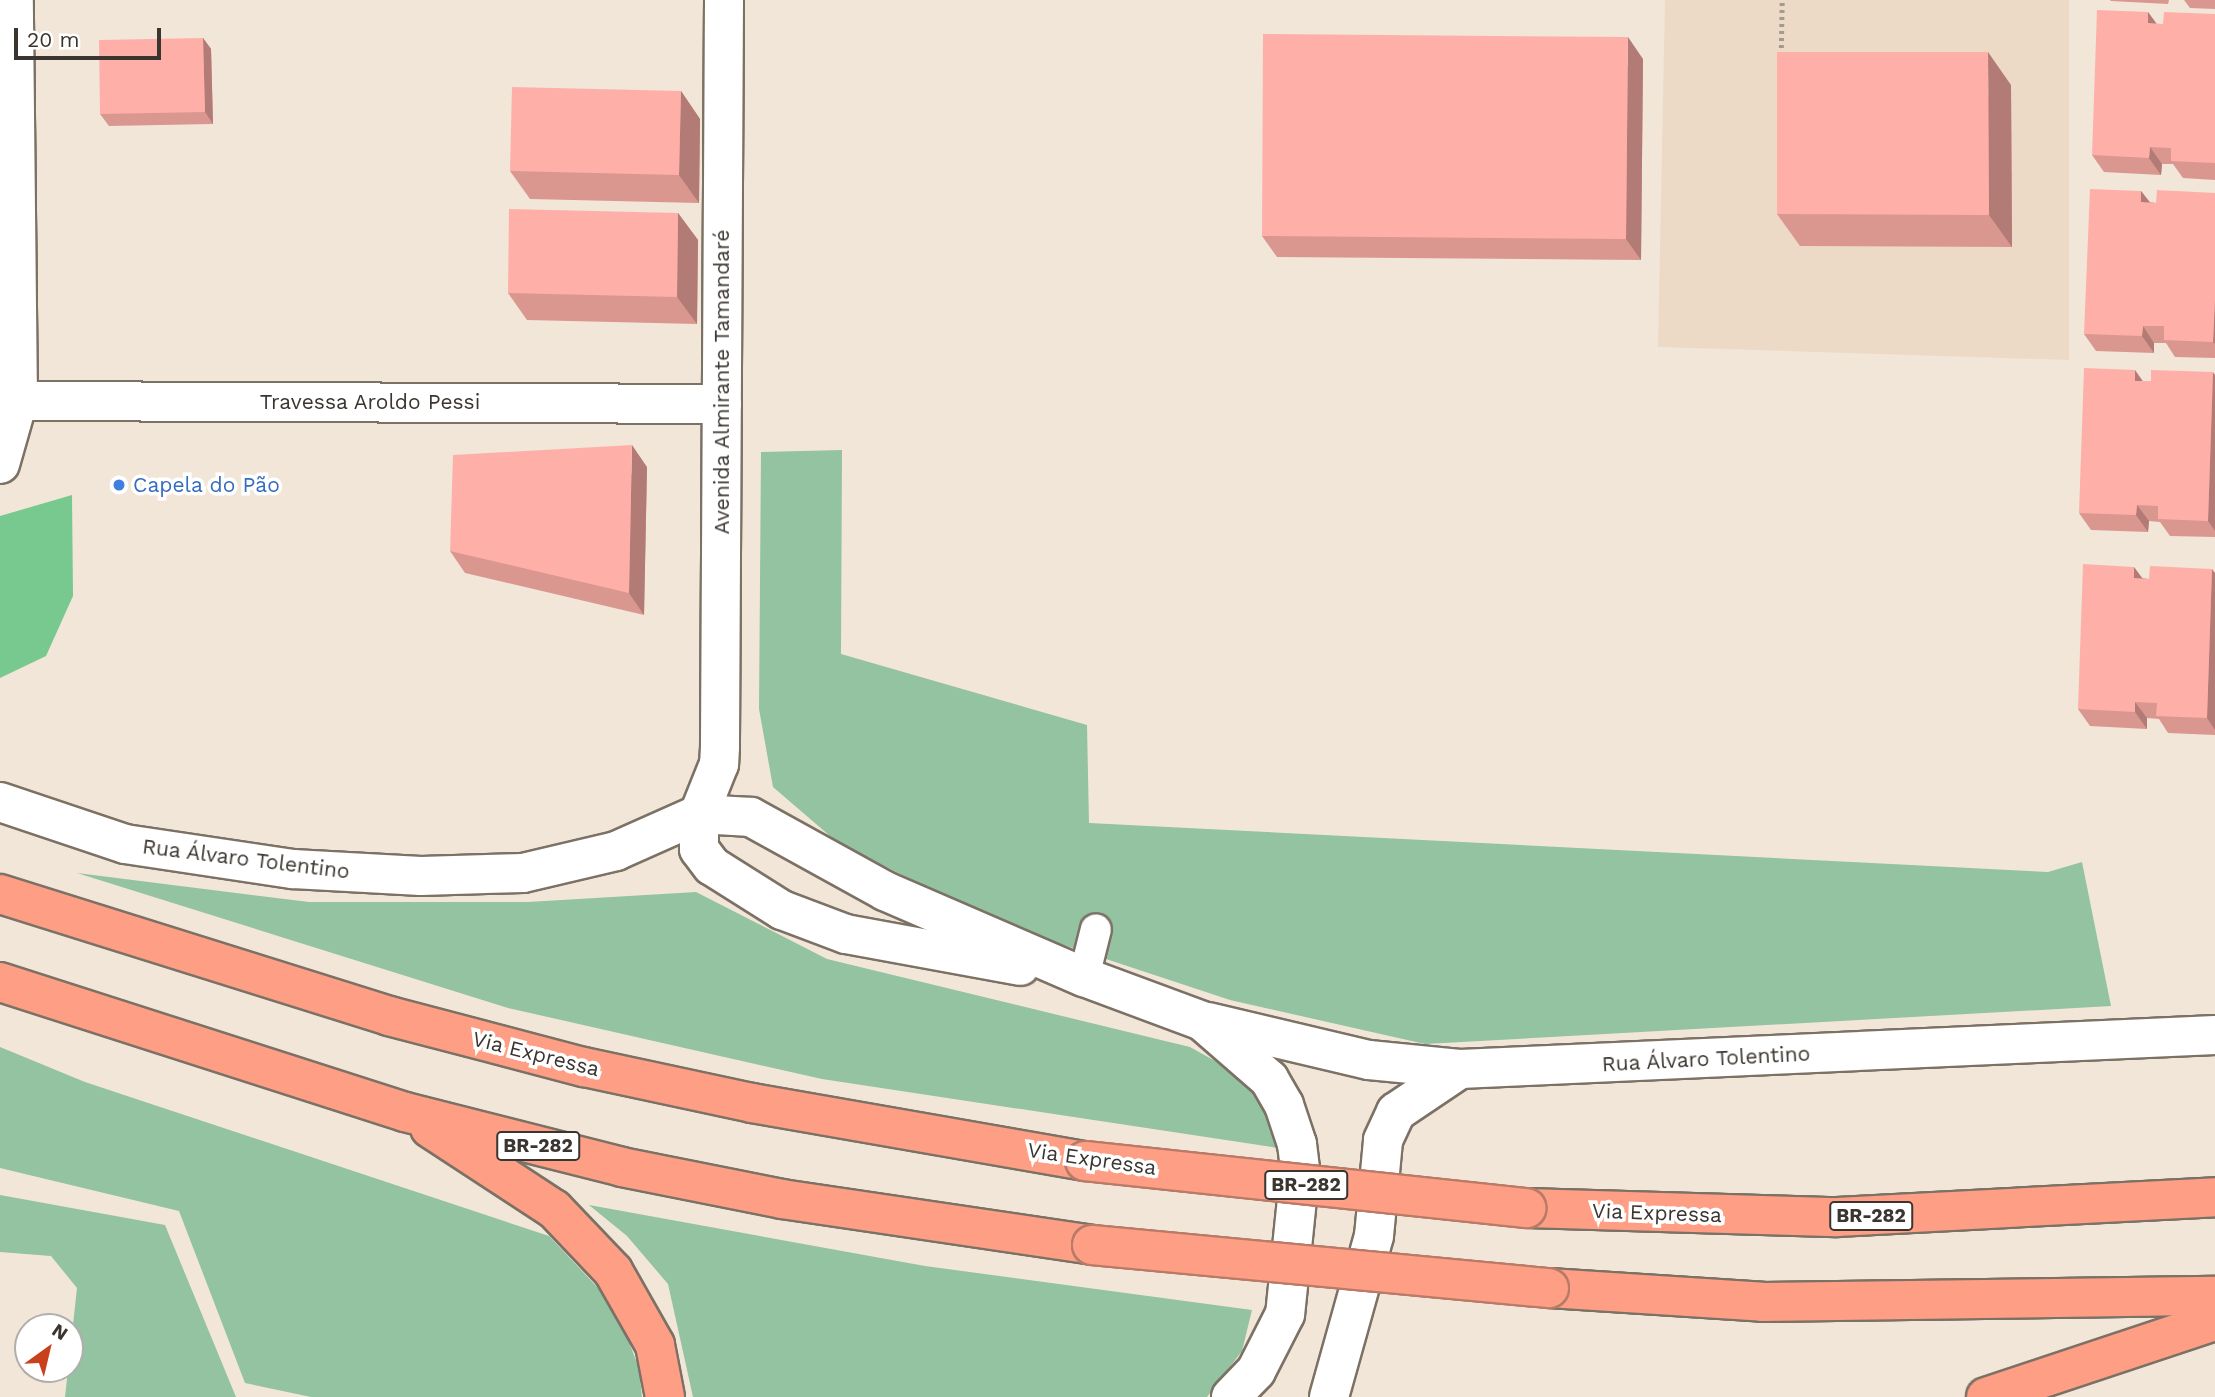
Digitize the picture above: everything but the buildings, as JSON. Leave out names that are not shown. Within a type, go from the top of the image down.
[{"type":"highway","name":"Via Expressa","points":[[0,894],[389,1016],[584,1067],[752,1103],[1085,1161],[1527,1208],[1849,1217],[2215,1197]]},
{"type":"highway","name":"BR-282","points":[[0,982],[405,1112],[622,1167],[782,1199],[1092,1245],[1549,1288],[1791,1302],[2215,1296]]},
{"type":"highway","points":[[405,1112],[554,1209],[613,1271],[655,1345],[665,1397]]},
{"type":"highway","points":[[1986,1397],[2215,1321]]},
{"type":"main road","points":[[0,464],[18,401],[14,0]]},
{"type":"main road","name":"Avenida Almirante Tamandaré","points":[[724,0],[719,764],[699,814],[699,849],[712,866],[782,910],[846,934],[1084,977]]},
{"type":"main road","name":"Travessa Aroldo Pessi","points":[[18,401],[722,404]]},
{"type":"main road","name":"Avenida Almirante Tamandaré","points":[[719,764],[751,817]]},
{"type":"main road","name":"Rua Álvaro Tolentino","points":[[0,802],[125,844],[293,869],[421,876],[536,870],[616,852],[699,814]]},
{"type":"main road","name":"Avenida Almirante Tamandaré","points":[[699,814],[751,817],[885,891],[1084,977],[1202,1021],[1269,1079],[1284,1105],[1297,1144],[1300,1170],[1284,1314],[1256,1371],[1231,1397]]},
{"type":"main road","name":"Rua Álvaro Tolentino","points":[[1202,1021],[1369,1060],[1460,1069],[2215,1035]]},
{"type":"main road","points":[[1329,1397],[1374,1236],[1383,1140],[1396,1112],[1460,1069]]},
{"type":"lane","points":[[1084,977],[1096,929]]},
{"type":"path","points":[[1781,69],[1782,0]]},
{"type":"shaded area","points":[[1665,0],[2069,0],[2069,360],[1658,347]]},
{"type":"green space","points":[[842,450],[841,654],[1087,725],[1089,823],[2048,872],[2082,862],[2111,1006],[1425,1044],[1230,1000],[997,923],[837,842],[773,787],[759,709],[761,452]]},
{"type":"green space","points":[[72,495],[73,596],[46,656],[0,678],[0,516]]},
{"type":"green space","points":[[77,873],[309,902],[528,902],[696,892],[827,959],[1190,1047],[1242,1076],[1265,1106],[1278,1148],[822,1079],[508,1008]]},
{"type":"green space","points":[[0,1047],[85,1082],[549,1236],[615,1306],[639,1368],[642,1397],[311,1397],[245,1383],[179,1211],[0,1168]]},
{"type":"green space","points":[[0,1195],[165,1225],[236,1397],[65,1397],[67,1383],[84,1383],[84,1313],[74,1313],[77,1288],[51,1256],[0,1252]]},
{"type":"green space","points":[[589,1205],[925,1266],[1252,1310],[1242,1351],[1207,1397],[693,1397],[668,1284],[627,1236]]},
{"type":"place","name":"Capela do Pão","points":[[119,485]]}]
